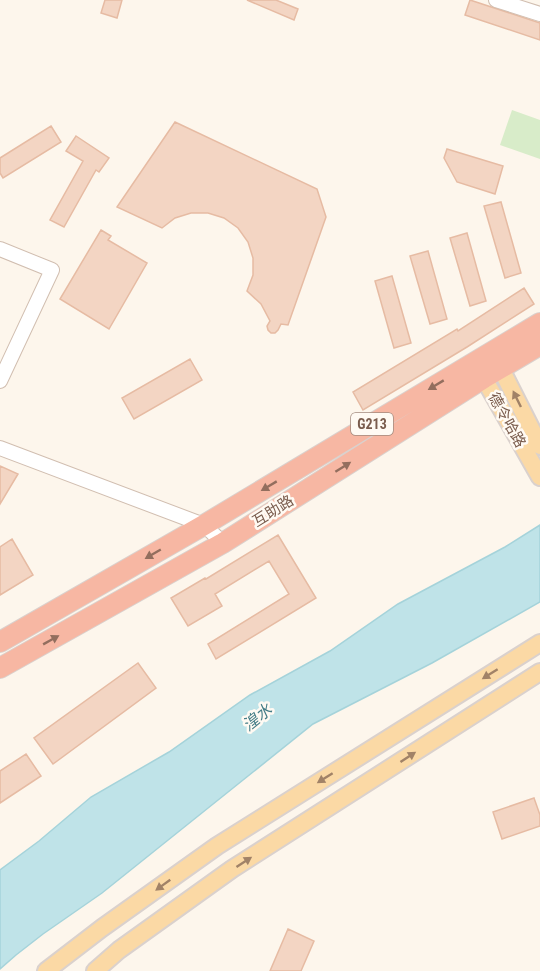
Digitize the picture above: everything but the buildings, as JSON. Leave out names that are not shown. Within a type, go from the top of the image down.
[{"type":"highway","name":"互助路","points":[[497,360],[540,322]]},
{"type":"highway","name":"互助路","points":[[0,642],[497,360],[540,345]]},
{"type":"highway","name":"互助路","points":[[0,668],[223,543],[479,370]]},
{"type":"main road","name":"德令哈路","points":[[497,360],[540,446]]},
{"type":"main road","name":"德令哈路","points":[[479,370],[540,477]]},
{"type":"main road","points":[[46,971],[217,846],[540,643]]},
{"type":"main road","points":[[95,971],[119,950],[232,869],[540,672]]},
{"type":"street","points":[[496,0],[540,14]]},
{"type":"street","points":[[0,249],[52,270],[0,381]]},
{"type":"street","points":[[0,448],[204,525],[223,543]]},
{"type":"green space","points":[[512,110],[540,120],[540,159],[500,145]]},
{"type":"water","name":"湟水","points":[[540,525],[540,602],[432,663],[313,724],[102,893],[43,934],[0,969],[0,870],[91,797],[169,752],[250,695],[330,651],[398,604],[505,547]]}]
